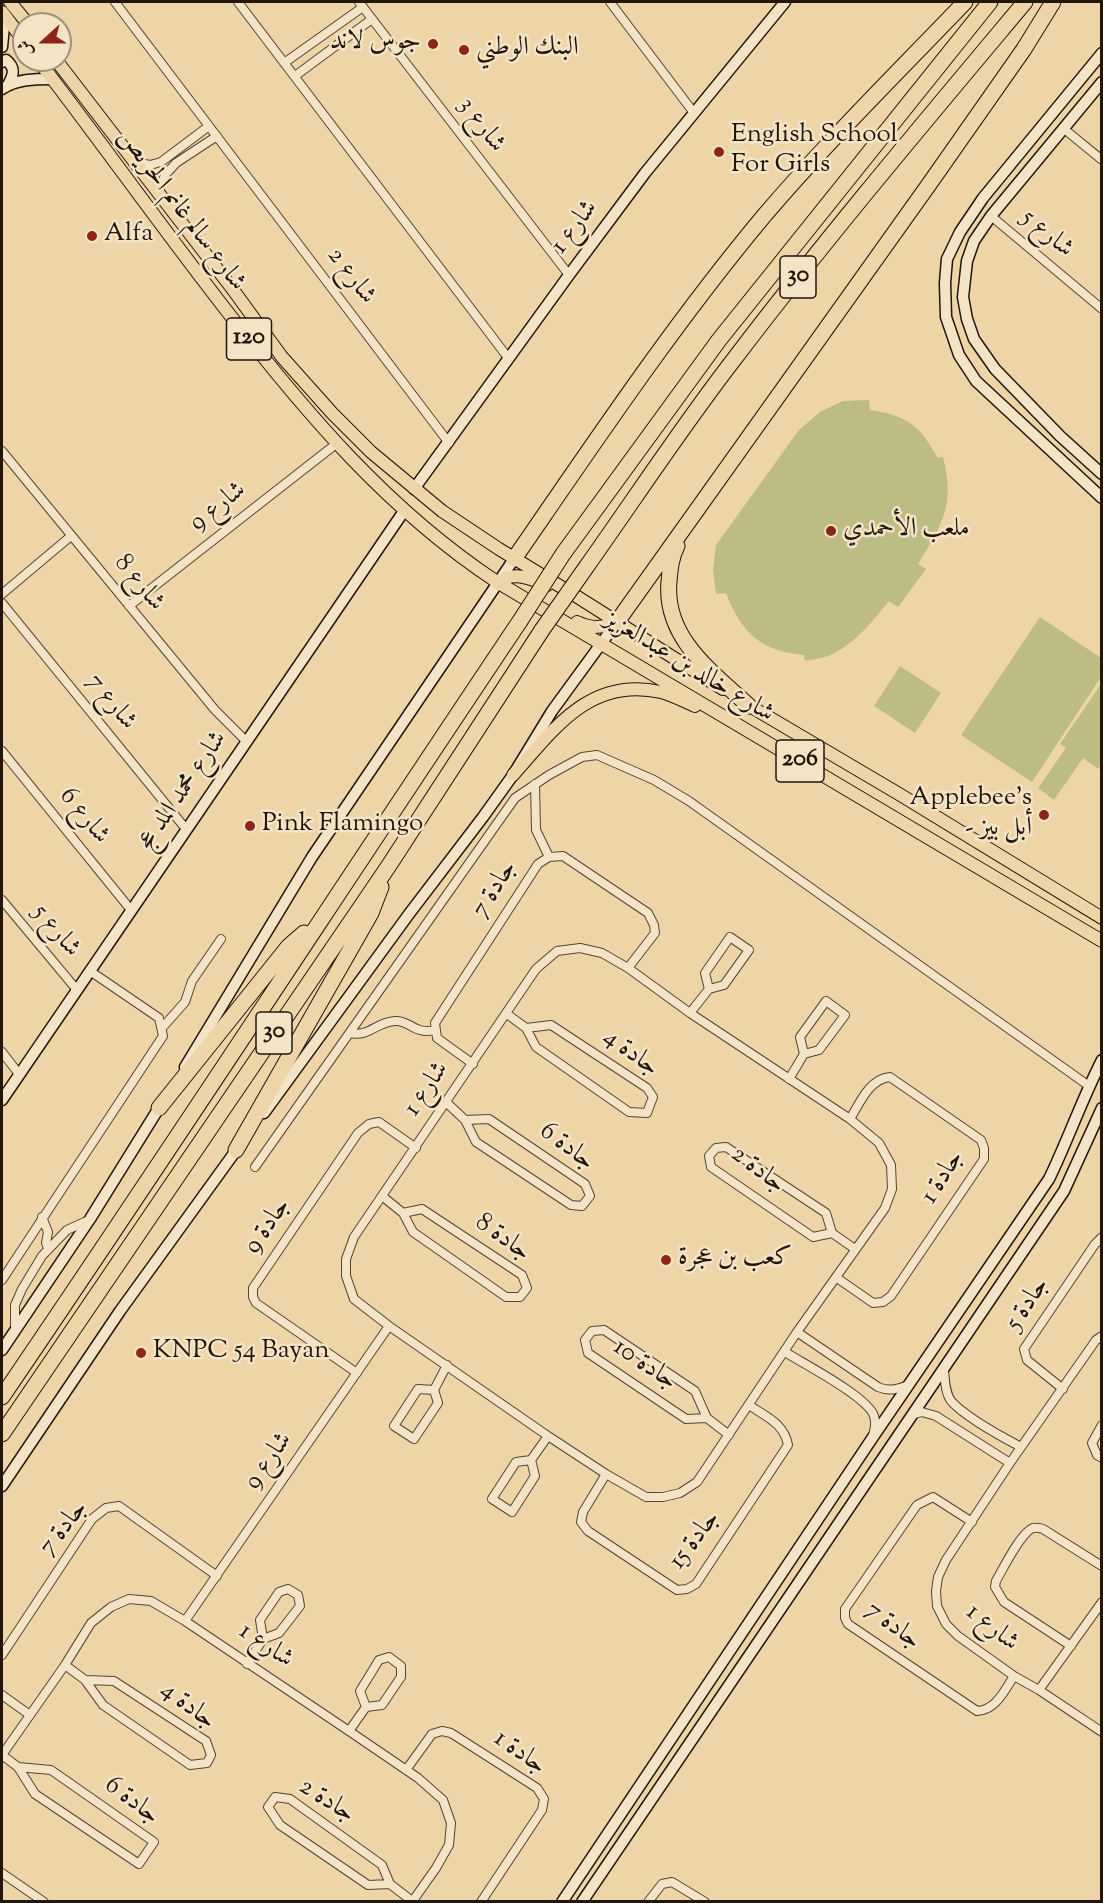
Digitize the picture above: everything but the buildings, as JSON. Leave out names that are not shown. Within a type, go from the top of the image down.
[{"type":"highway","points":[[514,559],[690,310],[763,218],[855,114],[965,2]]},
{"type":"highway","name":"30","points":[[2,1397],[134,1203],[563,554],[719,340],[990,2]]},
{"type":"highway","name":"30","points":[[2,1434],[388,867],[542,630],[747,342],[837,226],[1025,2]]},
{"type":"highway","points":[[617,622],[930,183],[1024,49],[1053,2]]},
{"type":"highway","points":[[688,520],[670,562],[668,590],[673,618],[688,647],[749,706]]},
{"type":"highway","points":[[236,1150],[372,913],[388,867]]},
{"type":"highway","points":[[159,1108],[288,947],[320,919]]},
{"type":"main road","name":"شارع سالم غانم الحريص","points":[[47,72],[216,298],[336,444],[404,511],[447,547],[497,582]]},
{"type":"main road","name":"شارع سالم غانم الحريص","points":[[65,72],[282,357],[332,413],[414,489],[442,511],[514,559]]},
{"type":"main road","points":[[216,298],[228,297],[231,287]]},
{"type":"main road","name":"شارع خالد بن عبدالعزيز","points":[[514,559],[749,706],[899,794],[1101,918]]},
{"type":"main road","points":[[497,582],[509,576],[526,577],[576,596]]},
{"type":"main road","name":"شارع خالد بن عبدالعزيز","points":[[497,582],[1101,941]]},
{"type":"main road","points":[[524,597],[592,627],[608,626],[617,622]]},
{"type":"main road","points":[[513,775],[567,716],[589,700],[624,690],[662,693],[734,722]]},
{"type":"main road","points":[[890,814],[886,804],[888,798],[899,794]]},
{"type":"street","name":"شارع 2","points":[[115,2],[449,443]]},
{"type":"street","points":[[238,2],[509,359]]},
{"type":"street","name":"شارع 1","points":[[414,489],[569,275],[694,112],[785,2]]},
{"type":"street","points":[[614,3],[694,112]]},
{"type":"street","points":[[284,63],[361,4]]},
{"type":"street","name":"شارع 3","points":[[361,4],[569,275]]},
{"type":"street","points":[[2,46],[3,14]]},
{"type":"street","points":[[295,76],[372,19]]},
{"type":"street","points":[[1101,53],[983,198],[960,232],[947,259],[945,283],[946,317],[958,355],[976,381],[1101,498]]},
{"type":"street","points":[[2,62],[6,60],[13,69],[14,76],[5,86]]},
{"type":"street","points":[[5,86],[32,79],[53,79]]},
{"type":"street","points":[[1101,82],[991,216],[974,241],[967,261],[963,297],[974,339],[995,369],[1060,436],[1101,474]]},
{"type":"street","points":[[134,162],[150,165],[161,162],[209,126]]},
{"type":"street","points":[[1063,128],[1101,160]]},
{"type":"street","points":[[158,193],[165,175],[176,163],[217,136]]},
{"type":"street","name":"شارع 5","points":[[991,216],[1101,309]]},
{"type":"street","points":[[1048,448],[1060,436]]},
{"type":"street","name":"شارع 9","points":[[129,606],[336,444]]},
{"type":"street","points":[[1062,461],[1073,447]]},
{"type":"street","name":"شارع 8","points":[[2,451],[215,710],[246,741]]},
{"type":"street","name":"شارع محمد المد عج","points":[[2,1100],[404,511]]},
{"type":"street","points":[[2,594],[72,536]]},
{"type":"street","points":[[2,1350],[90,1219],[312,857],[514,559]]},
{"type":"street","name":"شارع 7","points":[[2,603],[186,829]]},
{"type":"street","points":[[2,1486],[120,1311],[409,914],[483,817],[513,775],[552,711],[617,622]]},
{"type":"street","name":"شارع 6","points":[[2,751],[131,910]]},
{"type":"street","points":[[255,1167],[515,798],[582,757],[597,755],[654,780],[689,801],[1089,1086]]},
{"type":"street","points":[[535,784],[536,830],[549,857]]},
{"type":"street","name":"جادة 7","points":[[435,1030],[435,1023],[538,864],[549,857],[563,856],[648,913],[655,933],[628,968]]},
{"type":"street","name":"شارع 5","points":[[2,900],[76,990]]},
{"type":"street","points":[[1090,934],[1101,947]]},
{"type":"street","points":[[690,1013],[709,989],[724,985],[749,950],[730,937],[705,973],[709,989]]},
{"type":"street","points":[[162,1028],[185,1002],[192,981],[221,939]]},
{"type":"street","name":"شارع 1","points":[[580,948],[602,953],[628,968],[690,1013],[850,1119],[879,1143],[891,1165],[892,1189],[885,1208],[797,1332],[697,1482],[680,1492],[663,1497],[646,1497],[548,1436],[389,1326],[354,1299],[346,1276],[346,1259],[354,1237],[536,969],[557,951],[580,948]]},
{"type":"street","points":[[2,1280],[163,1036],[159,1018],[90,971]]},
{"type":"street","points":[[789,1079],[804,1054],[819,1050],[844,1015],[826,1001],[800,1037],[804,1054]]},
{"type":"street","name":"جادة 4","points":[[507,1014],[526,1028],[536,1047],[629,1112],[647,1113],[653,1096],[647,1088],[550,1025],[526,1028]]},
{"type":"street","points":[[350,1033],[360,1035],[381,1024],[397,1020],[423,1033],[435,1030],[437,1038],[473,1064]]},
{"type":"street","points":[[2,1052],[19,1074]]},
{"type":"street","points":[[562,1902],[871,1440],[1049,1179],[1066,1145],[1101,1060]]},
{"type":"street","name":"جادة 1","points":[[837,1278],[873,1303],[884,1302],[891,1296],[984,1159],[981,1140],[890,1077],[873,1083],[850,1119]]},
{"type":"street","name":"جادة 6","points":[[447,1103],[465,1120],[476,1142],[571,1205],[582,1206],[590,1196],[585,1184],[489,1119],[465,1120]]},
{"type":"street","points":[[582,1902],[1064,1191],[1101,1108]]},
{"type":"street","name":"جادة 9","points":[[357,1373],[256,1303],[253,1288],[358,1133],[369,1124],[379,1122],[416,1148]]},
{"type":"street","name":"جادة 2","points":[[832,1233],[813,1237],[711,1167],[709,1156],[716,1148],[726,1147],[826,1213],[832,1233],[855,1249]]},
{"type":"street","name":"جادة 8","points":[[382,1196],[403,1213],[413,1232],[506,1297],[520,1297],[527,1288],[522,1275],[422,1209],[403,1213]]},
{"type":"street","points":[[42,1217],[48,1232],[46,1243],[48,1248]]},
{"type":"street","points":[[15,1330],[15,1305],[22,1289],[48,1248],[67,1230],[90,1219]]},
{"type":"street","name":"جادة 5","points":[[1063,1389],[1027,1360],[1024,1349],[1101,1237]]},
{"type":"street","points":[[998,1253],[1000,1261],[1005,1265],[1014,1264]]},
{"type":"street","points":[[977,1284],[987,1277],[994,1276],[997,1283],[992,1295]]},
{"type":"street","name":"شارع 9","points":[[185,1621],[389,1326]]},
{"type":"street","name":"جادة 10","points":[[707,1418],[686,1419],[588,1353],[585,1340],[592,1331],[604,1330],[695,1391],[707,1418],[729,1435]]},
{"type":"street","points":[[797,1332],[878,1387],[895,1390],[910,1385]]},
{"type":"street","name":"شارع 1","points":[[1101,1336],[1021,1447],[946,1560],[938,1577],[936,1591],[937,1606],[946,1624],[958,1636],[1014,1676],[1101,1732]]},
{"type":"street","points":[[785,1352],[864,1400],[874,1415],[875,1428],[871,1440]]},
{"type":"street","points":[[434,1390],[418,1389],[394,1426],[414,1439],[438,1403],[434,1390],[447,1365]]},
{"type":"street","points":[[944,1370],[946,1388],[951,1401],[995,1433],[1021,1447]]},
{"type":"street","name":"جادة 15","points":[[606,1474],[583,1512],[581,1522],[588,1531],[676,1590],[687,1589],[696,1584],[788,1445],[781,1427],[749,1405]]},
{"type":"street","points":[[914,1414],[922,1412],[936,1416],[1010,1463]]},
{"type":"street","points":[[1101,1425],[1092,1443],[1097,1455],[1101,1458]]},
{"type":"street","points":[[531,1460],[536,1476],[512,1512],[492,1499],[516,1462],[531,1460],[548,1436]]},
{"type":"street","name":"جادة 7","points":[[972,1522],[933,1497],[916,1505],[845,1609],[845,1618],[848,1624],[977,1711],[986,1711],[994,1705],[1014,1676]]},
{"type":"street","name":"جادة 7","points":[[2,1655],[92,1519],[106,1508],[119,1506],[217,1576]]},
{"type":"street","points":[[1071,1646],[1004,1602],[995,1587],[996,1581],[1022,1539],[1036,1527],[1043,1529],[1101,1566]]},
{"type":"street","points":[[806,1538],[812,1549],[822,1548]]},
{"type":"street","points":[[789,1562],[802,1560],[807,1570]]},
{"type":"street","points":[[248,1664],[263,1639],[261,1620],[279,1592],[288,1589],[298,1595],[300,1606],[279,1633],[263,1639]]},
{"type":"street","name":"شارع 1","points":[[2,1755],[65,1665],[91,1623],[111,1607],[129,1599],[151,1601],[185,1621],[349,1731],[430,1787],[443,1800],[451,1823],[449,1845],[412,1901]]},
{"type":"street","points":[[1039,1690],[1101,1602]]},
{"type":"street","points":[[349,1731],[366,1707],[382,1705],[401,1677],[401,1666],[389,1657],[379,1660],[360,1691],[366,1707]]},
{"type":"street","name":"جادة 4","points":[[65,1665],[85,1680],[103,1705],[190,1765],[207,1763],[211,1755],[206,1741],[114,1681],[85,1680]]},
{"type":"street","points":[[2,1695],[30,1715]]},
{"type":"street","name":"جادة 1","points":[[406,1770],[432,1734],[442,1731],[451,1733],[537,1788],[544,1799],[542,1810],[481,1902]]},
{"type":"street","name":"جادة 6","points":[[2,1755],[18,1767],[35,1794],[139,1864],[154,1842],[51,1770],[18,1767]]},
{"type":"street","name":"جادة 2","points":[[390,1884],[368,1885],[280,1826],[268,1807],[275,1797],[290,1798],[382,1865],[390,1884],[412,1901]]},
{"type":"street","points":[[2,1873],[44,1902]]},
{"type":"street","points":[[648,1902],[662,1884],[672,1882],[705,1902]]},
{"type":"shaded area","name":"ملعب الأحمدي","points":[[869,400],[870,410],[894,415],[911,424],[925,438],[938,458],[943,457],[948,488],[947,501],[940,525],[918,564],[926,569],[898,607],[889,601],[864,630],[841,649],[827,656],[805,661],[804,655],[776,649],[754,638],[738,619],[726,593],[716,594],[713,570],[716,545],[799,430],[820,412],[843,401]]},
{"type":"shaded area","points":[[1040,617],[1101,658],[1101,677],[1032,782],[961,735]]},
{"type":"shaded area","points":[[900,666],[941,693],[915,733],[874,706]]},
{"type":"shaded area","points":[[1101,684],[1101,765],[1098,769],[1083,758],[1054,800],[1038,788],[1066,748],[1060,744]]},
{"type":"place","name":"جوس لاند","points":[[433,44]]},
{"type":"place","name":"البنك الوطني","points":[[464,50]]},
{"type":"place","name":"English School For Girls","points":[[719,152]]},
{"type":"place","name":"Alfa","points":[[92,236]]},
{"type":"place","name":"ملعب الأحمدي","points":[[831,531]]},
{"type":"place","name":"Applebee's - أبل بيز","points":[[1044,815]]},
{"type":"place","name":"Pink Flamingo","points":[[250,826]]},
{"type":"place","name":"كعب بن عجرة","points":[[666,1260]]},
{"type":"place","name":"KNPC 54 Bayan","points":[[141,1353]]}]
